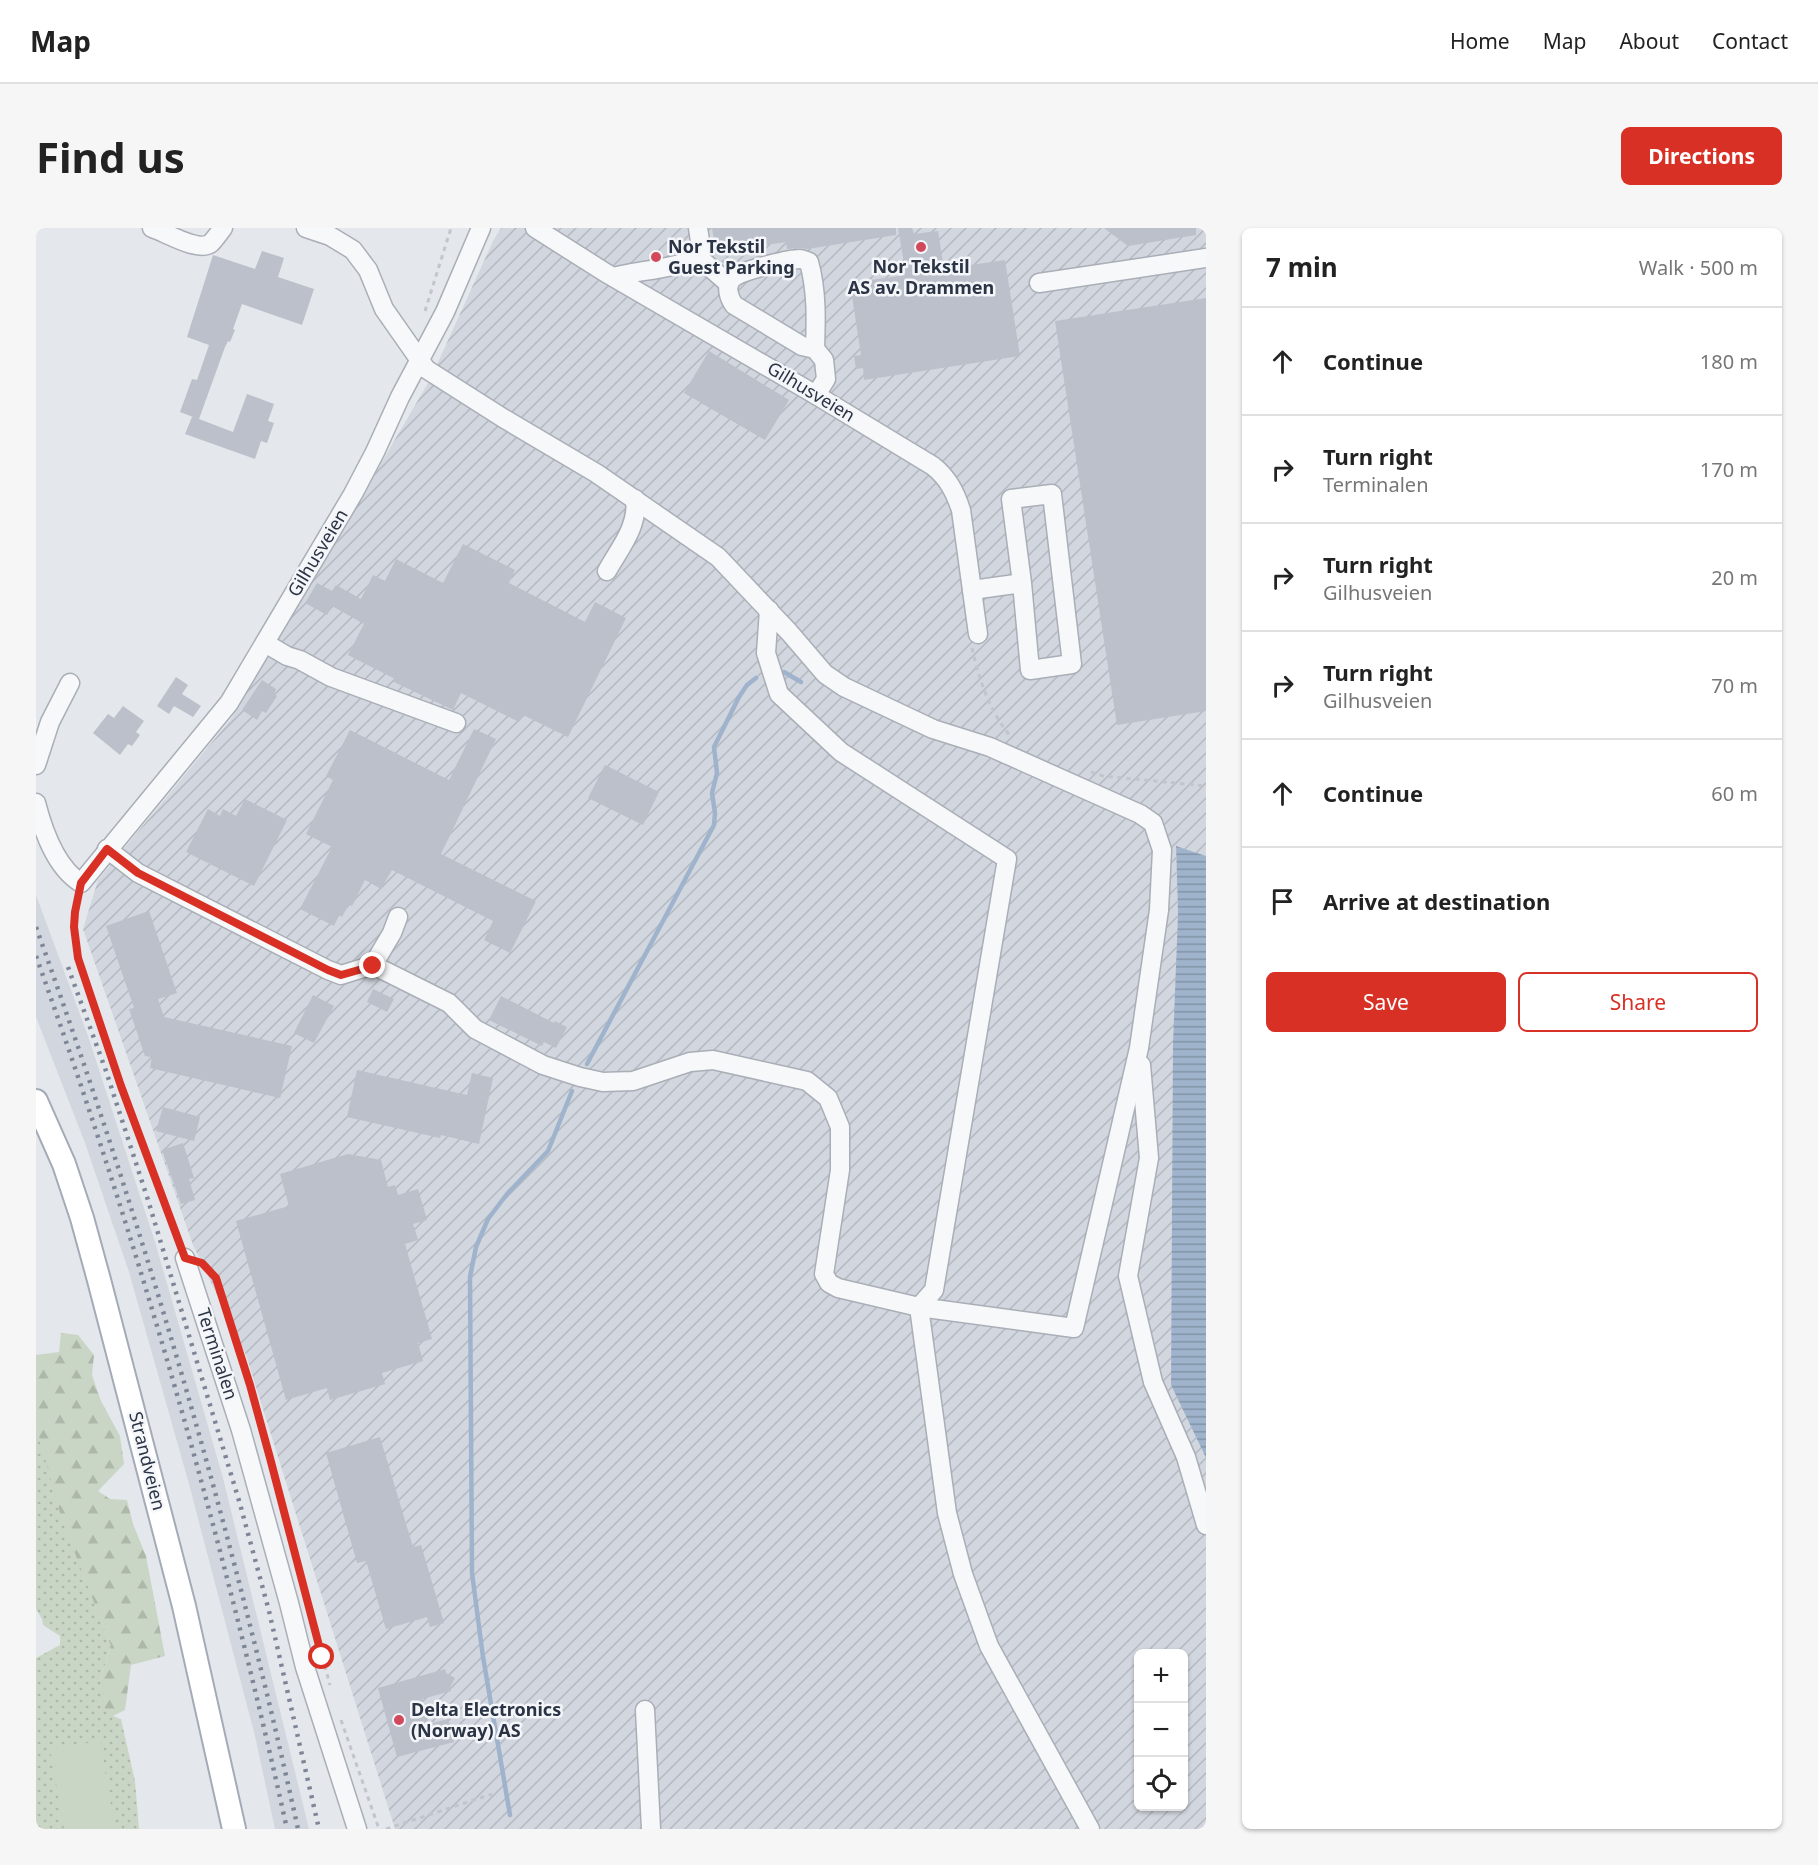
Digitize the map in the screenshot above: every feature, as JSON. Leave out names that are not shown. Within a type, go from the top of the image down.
[{"type":"main road","name":"Strandveien","points":[[36,1101],[64,1164],[99,1280],[184,1606],[234,1829]]},
{"type":"street","points":[[152,228],[180,240],[203,246],[210,244],[223,228]]},
{"type":"street","points":[[107,849],[138,873],[313,963],[341,975],[373,966],[449,1003],[475,1029],[543,1065],[603,1082],[633,1081],[690,1062],[713,1060],[807,1080],[828,1098],[840,1127],[840,1170],[824,1274],[829,1283],[838,1288],[919,1307],[1074,1328],[1139,1048],[1159,910],[1162,850],[1153,823],[1140,814],[990,747],[933,729],[844,687],[825,674],[769,610],[718,557],[596,473],[426,369],[384,309],[368,270],[352,250],[330,237],[306,228]]},
{"type":"street","name":"Gilhusveien","points":[[81,883],[229,703],[353,494],[445,312],[481,228]]},
{"type":"street","name":"Gilhusveien","points":[[535,228],[933,466],[949,482],[961,510],[972,591],[975,640]]},
{"type":"street","points":[[614,277],[676,265],[697,256],[700,249],[698,228]]},
{"type":"street","points":[[697,256],[729,284]]},
{"type":"street","points":[[1039,283],[1206,258]]},
{"type":"street","points":[[815,349],[815,302],[809,262],[802,259],[754,268],[732,278],[729,284],[730,299],[734,305],[802,346],[815,349],[824,360],[826,379],[816,395]]},
{"type":"street","points":[[1052,494],[1072,664],[1030,670],[1022,583],[1011,499],[1052,494]]},
{"type":"street","points":[[607,571],[631,529],[636,515],[635,499]]},
{"type":"street","points":[[972,591],[1022,583]]},
{"type":"street","points":[[769,610],[765,652],[779,693],[841,752],[1007,859],[934,1290],[919,1307],[947,1513],[963,1574],[989,1646],[1090,1829]]},
{"type":"street","points":[[265,643],[286,656],[300,660],[331,677],[456,723]]},
{"type":"street","points":[[36,765],[50,722],[70,683]]},
{"type":"street","points":[[36,802],[49,841],[58,858],[65,870],[81,883]]},
{"type":"street","points":[[373,966],[392,933],[398,917]]},
{"type":"street","points":[[1139,1048],[1149,1158],[1128,1276],[1153,1382],[1186,1457],[1206,1525]]},
{"type":"street","name":"Terminalen","points":[[185,1258],[241,1430],[305,1667],[357,1829]]},
{"type":"street","points":[[645,1710],[651,1829]]},
{"type":"path","points":[[425,312],[451,228]]},
{"type":"path","points":[[975,640],[976,666],[989,706],[1010,737],[1020,742]]},
{"type":"path","points":[[1081,769],[1103,776],[1206,786]]},
{"type":"path","points":[[81,883],[74,927],[78,958],[121,1086],[185,1258],[202,1263],[216,1278],[250,1385],[304,1588]]},
{"type":"path","points":[[312,1618],[333,1694]]},
{"type":"path","points":[[339,1714],[379,1829]]},
{"type":"path","points":[[386,1829],[492,1794]]},
{"type":"shaded area","points":[[501,228],[1206,228],[1206,856],[1176,847],[1178,914],[1171,1385],[1206,1458],[1206,1829],[395,1829],[246,1355],[193,1245],[83,929],[98,880],[231,719],[431,378]]},
{"type":"shaded area","points":[[36,895],[88,1036],[155,1242],[223,1478],[309,1829],[275,1829],[255,1736],[189,1484],[129,1272],[85,1143],[36,1017]]},
{"type":"green space","points":[[61,1333],[78,1335],[94,1355],[92,1375],[101,1401],[120,1436],[124,1464],[98,1491],[110,1499],[127,1500],[133,1524],[146,1556],[165,1656],[131,1665],[125,1710],[113,1716],[105,1710],[101,1677],[111,1646],[62,1520],[36,1426],[36,1355],[59,1352]]},
{"type":"green space","points":[[36,1426],[64,1521],[111,1646],[101,1677],[113,1716],[121,1719],[135,1781],[139,1829],[36,1829],[36,1658],[60,1645],[60,1636],[43,1625],[36,1609]]},
{"type":"green space","points":[[100,1741],[115,1829],[64,1829],[50,1749]]},
{"type":"water","points":[[1176,846],[1206,856],[1206,1458],[1171,1385],[1173,1044],[1178,914]]},
{"type":"building","name":"Nor Tekstil AS av. Drammen","points":[[712,228],[896,228],[896,235],[807,249],[787,249],[786,242],[716,252]]},
{"type":"building","points":[[898,228],[912,228],[914,234],[938,231],[944,269],[1005,260],[1020,356],[864,380],[863,368],[856,369],[854,356],[861,355],[850,283],[906,275]]},
{"type":"building","points":[[1104,228],[1196,228],[1196,235],[1128,246]]},
{"type":"building","points":[[262,251],[284,258],[278,277],[314,289],[302,325],[242,304],[233,329],[235,330],[225,347],[199,419],[233,432],[247,394],[274,404],[268,421],[274,423],[267,443],[261,441],[255,459],[185,434],[193,417],[180,412],[192,379],[197,380],[209,345],[187,337],[213,255],[255,269]]},
{"type":"building","points":[[1206,298],[1206,711],[1117,725],[1055,321]]},
{"type":"building","points":[[709,351],[789,400],[765,440],[684,393]]},
{"type":"building","points":[[463,544],[515,570],[509,583],[585,622],[595,602],[626,618],[568,737],[523,715],[519,722],[461,693],[453,710],[394,682],[395,679],[348,655],[364,624],[332,606],[327,615],[305,603],[317,583],[332,591],[336,585],[361,599],[373,575],[385,581],[396,559],[443,583]]},
{"type":"building","points":[[176,677],[188,685],[182,694],[201,706],[193,717],[174,706],[169,714],[157,706]]},
{"type":"building","points":[[262,680],[276,689],[274,694],[277,696],[266,713],[262,711],[257,720],[242,710]]},
{"type":"building","points":[[123,706],[144,721],[136,732],[140,735],[132,746],[128,744],[120,755],[93,733],[108,714],[114,718]]},
{"type":"building","points":[[474,729],[496,739],[441,854],[536,901],[510,953],[484,940],[493,921],[392,870],[381,889],[365,880],[352,906],[349,904],[342,917],[339,915],[334,926],[300,909],[332,847],[306,834],[333,780],[326,776],[350,730],[449,780]]},
{"type":"building","points":[[605,765],[659,792],[643,825],[588,798]]},
{"type":"building","points":[[245,799],[287,820],[254,886],[186,852],[208,809],[220,816],[223,809],[236,816]]},
{"type":"building","points":[[149,911],[177,993],[158,999],[164,1017],[292,1046],[280,1098],[150,1068],[152,1057],[145,1056],[129,1009],[134,1008],[106,926]]},
{"type":"building","points":[[373,989],[394,999],[387,1012],[367,1002]]},
{"type":"building","points":[[313,995],[334,1006],[314,1043],[294,1033]]},
{"type":"building","points":[[501,996],[554,1023],[555,1021],[567,1027],[556,1048],[544,1042],[542,1046],[489,1020]]},
{"type":"building","points":[[357,1070],[467,1095],[472,1073],[493,1078],[479,1144],[441,1135],[440,1138],[347,1117]]},
{"type":"building","points":[[163,1107],[200,1117],[194,1141],[156,1131]]},
{"type":"building","points":[[183,1143],[194,1178],[189,1179],[195,1200],[181,1204],[162,1150]]},
{"type":"building","points":[[348,1154],[381,1160],[388,1187],[395,1185],[398,1195],[418,1189],[427,1220],[413,1224],[418,1240],[405,1244],[432,1339],[418,1343],[423,1361],[382,1373],[385,1384],[330,1400],[327,1388],[286,1400],[236,1221],[289,1206],[280,1174]]},
{"type":"building","points":[[380,1437],[413,1547],[421,1545],[444,1623],[430,1627],[427,1617],[386,1629],[366,1561],[357,1563],[326,1453]]},
{"type":"building","points":[[445,1669],[446,1673],[455,1678],[450,1687],[451,1691],[422,1699],[429,1724],[448,1719],[449,1723],[459,1728],[453,1738],[454,1742],[397,1757],[378,1688]]},
{"type":"waterway","points":[[784,672],[801,682]]},
{"type":"waterway","points":[[587,1064],[714,825],[712,793],[717,773],[714,747],[739,697],[747,685],[756,678]]},
{"type":"waterway","points":[[510,1815],[483,1657],[472,1573],[470,1277],[476,1247],[488,1219],[507,1194],[548,1151],[572,1091]]},
{"type":"railway","points":[[36,927],[112,1149],[182,1374],[244,1600],[298,1829]]},
{"type":"railway","points":[[36,956],[109,1171],[175,1389],[235,1608],[287,1829]]},
{"type":"railway","points":[[68,967],[106,1071],[148,1200],[240,1504],[269,1611],[319,1829]]},
{"type":"place","name":"Nor Tekstil AS av. Drammen","points":[[921,247]]},
{"type":"place","name":"Nor Tekstil Guest Parking","points":[[656,257]]},
{"type":"place","name":"Delta Electronics (Norway) AS","points":[[399,1720]]},
{"type":"route","points":[[322,1657],[250,1385],[216,1278],[202,1263],[185,1258],[88,991],[75,943],[75,912],[81,883],[107,849],[138,873],[328,970],[341,975],[373,966]]}]
